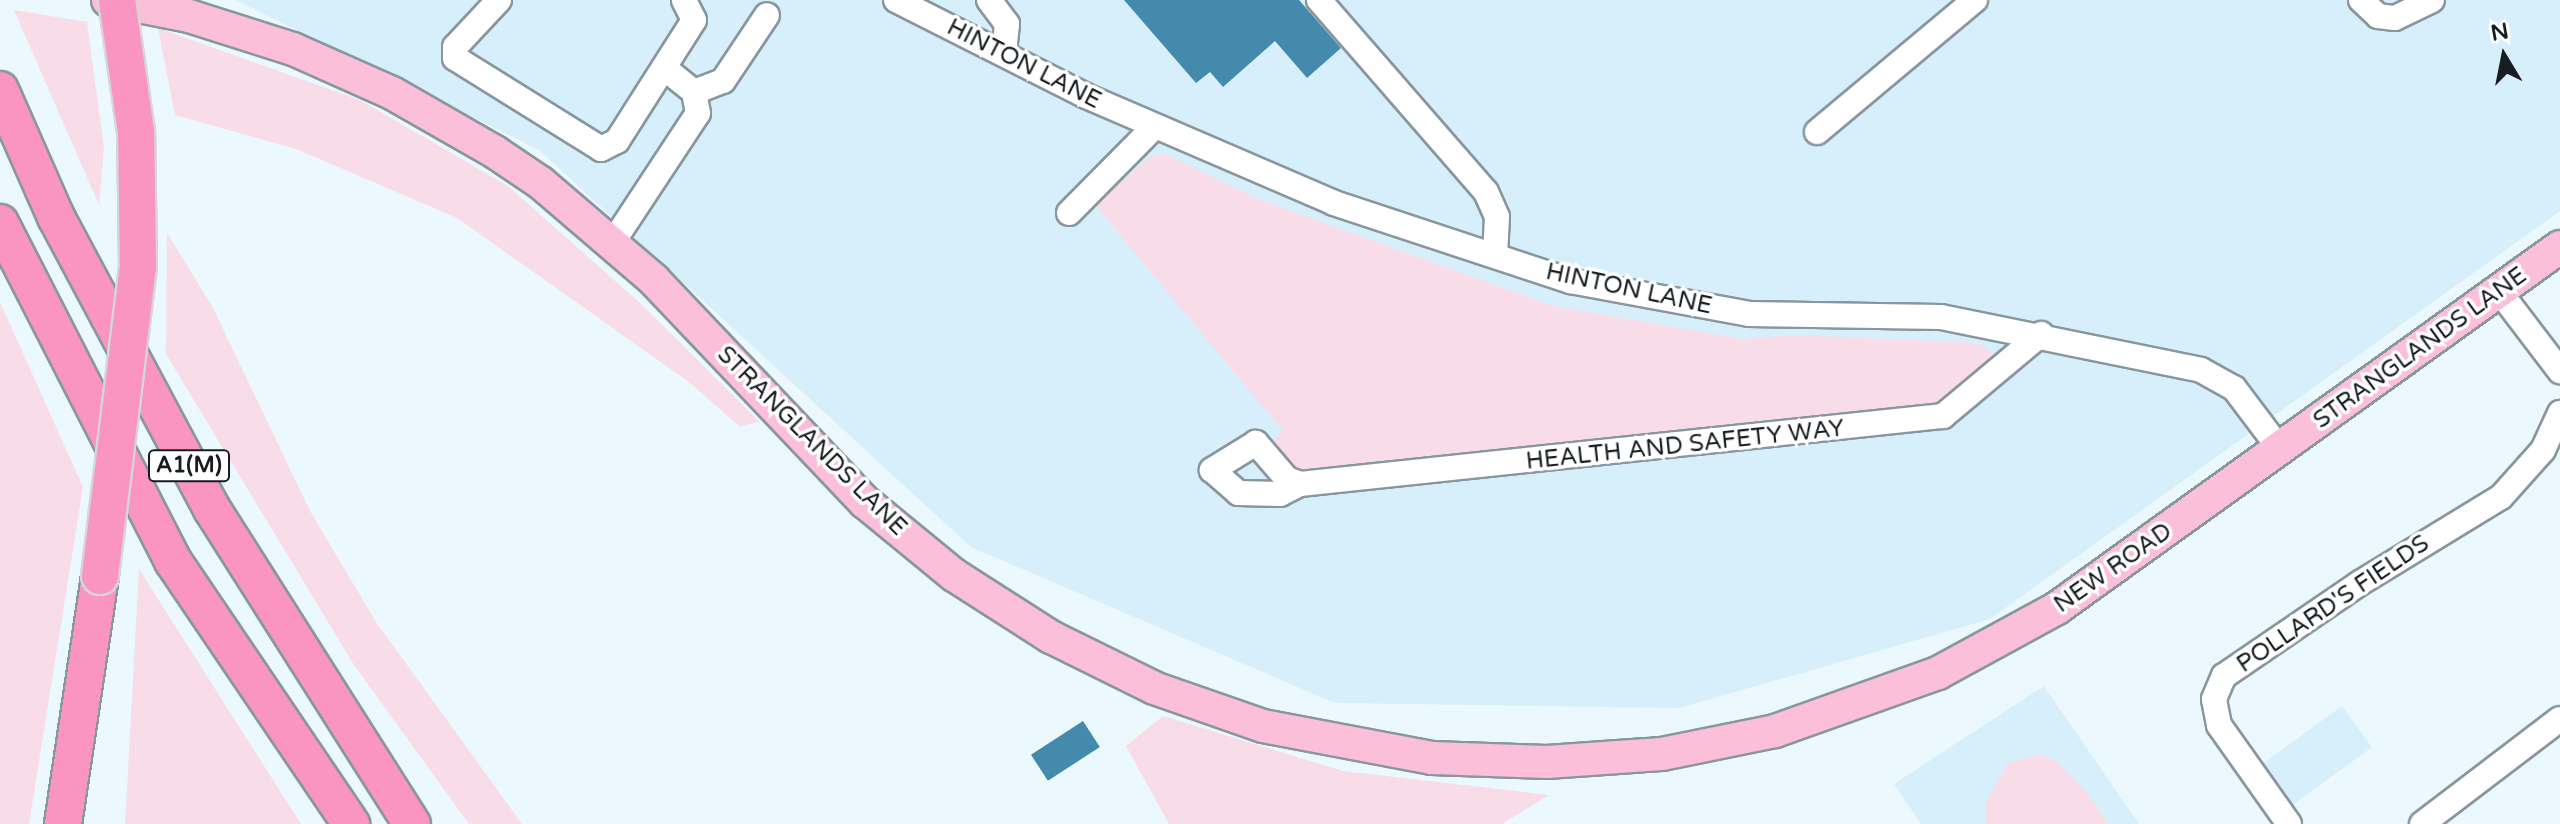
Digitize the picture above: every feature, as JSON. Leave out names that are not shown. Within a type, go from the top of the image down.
[{"type":"highway","points":[[67,813],[138,267],[136,132],[117,0]]},
{"type":"highway","name":"A1(M)","points":[[0,90],[56,217],[212,509],[412,824]]},
{"type":"highway","name":"A1(M)","points":[[0,223],[173,561],[351,824]]},
{"type":"main road","name":"STRANGLANDS LANE","points":[[108,0],[190,8],[305,54],[438,117],[541,183],[613,242],[828,465],[908,540],[1051,637],[1208,708],[1375,750],[1490,762],[1605,760],[1775,731],[1938,673]]},
{"type":"main road","name":"STRANGLANDS LANE","points":[[2280,449],[2560,247]]},
{"type":"main road","name":"NEW ROAD","points":[[1938,673],[2057,608],[2280,449]]},
{"type":"street","points":[[499,0],[455,47],[455,58],[589,145],[611,147],[694,20],[684,0]]},
{"type":"street","name":"HINTON LANE","points":[[896,0],[1154,127],[1334,203],[1570,281],[1749,314],[1941,317],[2041,334],[2220,377],[2280,449]]},
{"type":"street","points":[[989,0],[1007,24],[1004,54]]},
{"type":"street","points":[[1319,0],[1486,192],[1497,217],[1495,255]]},
{"type":"street","points":[[1817,132],[1975,0]]},
{"type":"street","points":[[2361,0],[2378,16],[2395,18],[2432,0]]},
{"type":"street","points":[[694,92],[723,81],[767,15]]},
{"type":"street","points":[[613,242],[698,113],[694,92],[664,68]]},
{"type":"street","points":[[1069,213],[1154,127]]},
{"type":"street","points":[[2499,291],[2560,371]]},
{"type":"street","name":"HEALTH AND SAFETY WAY","points":[[1300,484],[1287,479],[1256,443],[1212,470],[1246,496],[1280,494],[1300,484],[1943,416],[2041,334]]},
{"type":"street","name":"POLLARD'S FIELDS","points":[[2289,824],[2219,725],[2214,699],[2224,676],[2360,583],[2501,497],[2543,450],[2560,413]]},
{"type":"street","points":[[2422,824],[2560,719]]},
{"type":"shaded area","points":[[236,0],[2560,0],[2560,211],[1990,619],[1679,708],[1335,703],[971,547],[539,150]]},
{"type":"shaded area","points":[[14,10],[87,22],[104,149],[99,205]]},
{"type":"shaded area","points":[[158,28],[360,100],[508,186],[640,303],[760,422],[739,426],[689,382],[457,218],[296,149],[175,115]]},
{"type":"shaded area","points":[[1166,154],[1258,199],[1553,306],[1743,339],[1798,335],[1978,343],[2005,362],[1943,416],[1300,484],[1263,451],[1283,431],[1095,205],[1150,156]]},
{"type":"shaded area","points":[[167,233],[212,306],[310,511],[376,622],[522,824],[469,824],[354,665],[166,354]]},
{"type":"shaded area","points":[[0,302],[83,487],[29,824],[0,824]]},
{"type":"shaded area","points":[[139,569],[301,824],[125,824]]},
{"type":"shaded area","points":[[2044,686],[2139,824],[1921,824],[1894,784]]},
{"type":"shaded area","points":[[2342,706],[2372,747],[2281,813],[2251,772]]},
{"type":"shaded area","points":[[1163,716],[1343,771],[1549,795],[1502,824],[1169,824],[1126,746]]},
{"type":"shaded area","points":[[2041,754],[2057,762],[2087,793],[2108,824],[1985,824],[1985,805],[2007,763]]},
{"type":"building","points":[[1124,0],[1299,0],[1341,48],[1307,78],[1275,41],[1223,87],[1210,72],[1196,83]]},
{"type":"building","points":[[1083,721],[1100,747],[1048,781],[1031,755]]}]
